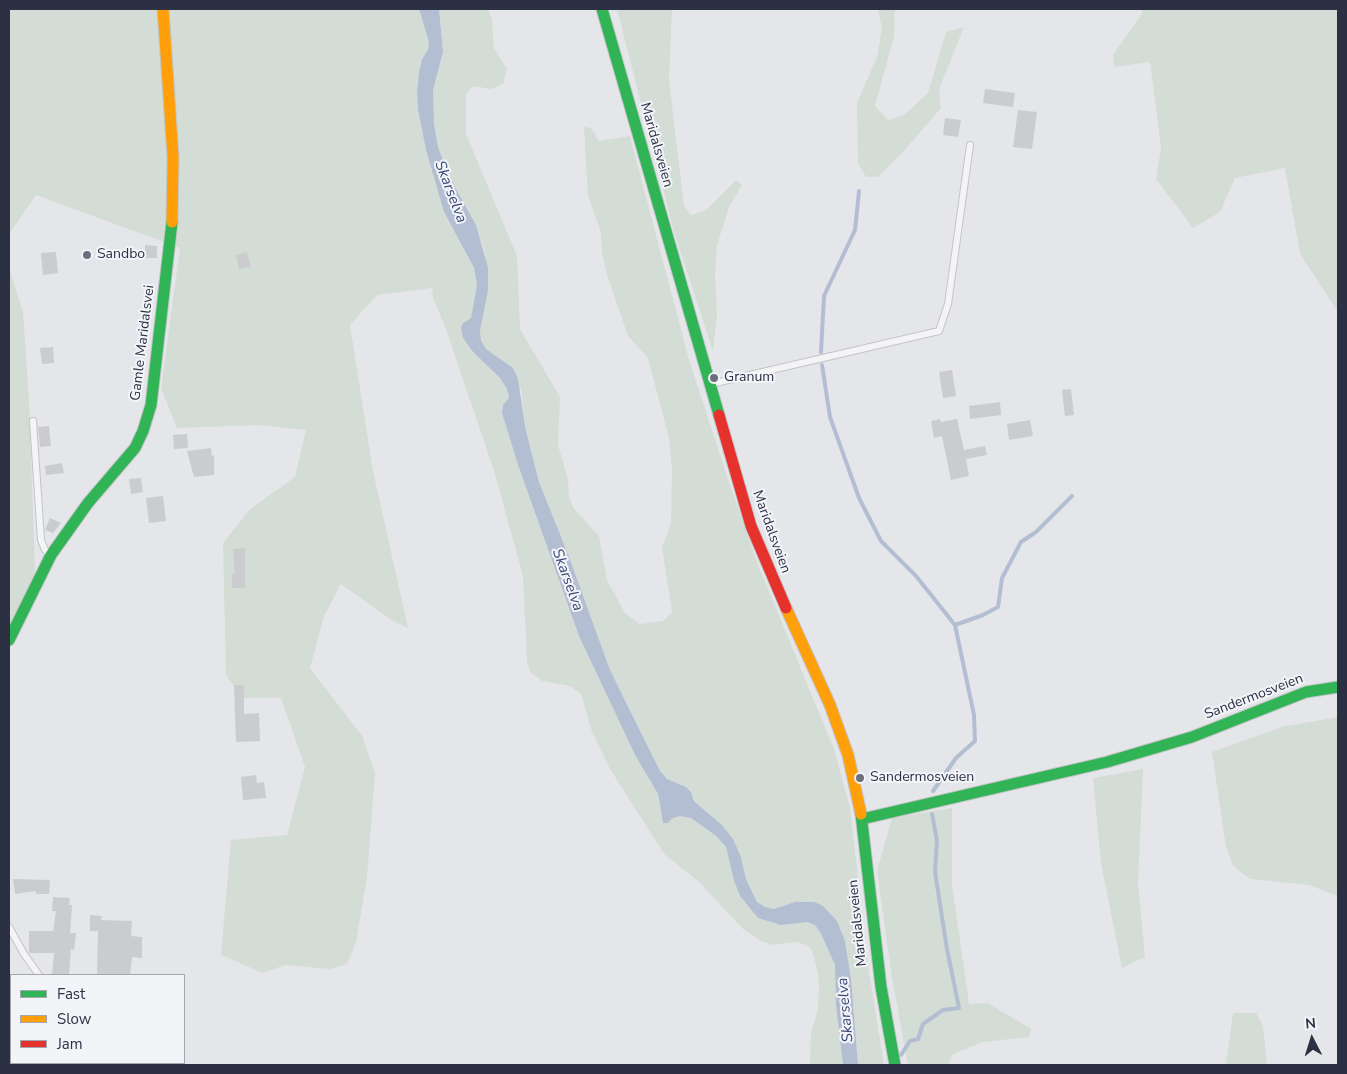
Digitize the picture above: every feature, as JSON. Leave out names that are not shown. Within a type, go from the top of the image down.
[{"type":"street","name":"Gamle Maridalsvei","points":[[9,640],[51,555],[78,517],[134,448],[144,431],[151,405],[173,213],[173,157],[163,9]]},
{"type":"street","name":"Maridalsveien","points":[[602,9],[756,539],[842,739],[862,819],[880,987],[895,1065]]},
{"type":"street","name":"Sandermosveien","points":[[862,819],[1107,762],[1192,737],[1306,692],[1338,687]]},
{"type":"lane","points":[[710,384],[939,331],[948,304],[970,144]]},
{"type":"lane","points":[[34,421],[41,540],[45,550],[51,555]]},
{"type":"lane","points":[[9,927],[37,974]]},
{"type":"shaded area","points":[[9,9],[419,9],[429,42],[428,50],[422,59],[417,93],[418,110],[426,150],[444,212],[474,269],[477,285],[471,319],[462,324],[463,338],[473,352],[500,378],[507,389],[509,398],[502,413],[518,465],[579,636],[635,755],[658,794],[661,815],[671,819],[680,816],[691,818],[716,836],[726,847],[734,881],[740,896],[758,918],[790,923],[807,922],[815,925],[821,934],[835,965],[836,1006],[843,1065],[810,1065],[811,1034],[818,1008],[819,990],[818,973],[812,950],[807,945],[796,942],[772,945],[761,941],[743,929],[699,882],[664,854],[610,769],[592,732],[581,694],[570,686],[542,681],[530,672],[527,662],[523,576],[495,474],[446,329],[433,298],[432,288],[377,295],[350,325],[373,471],[408,628],[393,621],[341,584],[324,616],[310,668],[362,736],[375,773],[367,878],[356,942],[347,964],[330,969],[285,965],[263,973],[221,955],[231,840],[287,835],[305,767],[281,698],[242,698],[226,675],[223,543],[250,509],[295,477],[306,430],[257,425],[177,428],[161,388],[180,248],[36,195],[9,234]]},
{"type":"shaded area","points":[[439,9],[488,9],[492,19],[494,48],[507,69],[503,84],[491,89],[473,86],[466,94],[466,134],[517,256],[520,329],[560,397],[558,445],[568,479],[569,497],[574,509],[599,536],[607,580],[625,613],[640,624],[663,621],[672,612],[662,547],[671,524],[672,468],[669,438],[648,358],[628,336],[607,275],[602,252],[601,232],[588,196],[584,127],[591,128],[599,141],[630,136],[689,360],[731,488],[757,562],[834,749],[850,808],[869,971],[884,1065],[858,1065],[845,941],[785,906],[774,909],[765,907],[757,902],[746,879],[741,857],[722,825],[694,801],[691,792],[686,787],[667,779],[660,771],[610,670],[568,554],[539,482],[526,431],[521,389],[497,357],[486,349],[481,340],[480,331],[488,291],[488,267],[476,225],[449,176],[438,147],[434,124],[433,90],[443,52]]},
{"type":"shaded area","points":[[617,9],[672,9],[669,80],[684,206],[691,215],[706,210],[736,180],[742,185],[729,207],[717,245],[715,274],[717,315],[713,351],[674,232]]},
{"type":"shaded area","points":[[878,9],[895,9],[894,36],[875,106],[888,120],[904,115],[928,93],[946,32],[964,27],[939,89],[941,108],[903,152],[878,177],[866,177],[858,163],[857,103],[877,57],[882,28]]},
{"type":"shaded area","points":[[1141,9],[1338,9],[1338,312],[1300,254],[1285,168],[1235,178],[1220,212],[1193,228],[1156,179],[1161,148],[1150,62],[1114,67],[1113,55],[1143,12]]},
{"type":"shaded area","points":[[9,268],[23,312],[29,400],[35,568],[34,581],[9,632]]},
{"type":"shaded area","points":[[1338,717],[1338,896],[1309,885],[1250,879],[1233,866],[1226,847],[1212,752],[1281,727]]},
{"type":"shaded area","points":[[1143,769],[1138,884],[1145,957],[1122,968],[1101,863],[1093,778]]},
{"type":"shaded area","points":[[952,808],[952,884],[969,1004],[988,1003],[1031,1029],[1029,1037],[983,1042],[953,1054],[948,1065],[908,1065],[892,978],[877,871],[892,818]]},
{"type":"shaded area","points":[[1233,1013],[1256,1013],[1263,1026],[1267,1065],[1226,1065]]},
{"type":"water","name":"Skarselva","points":[[419,9],[439,9],[443,52],[433,90],[434,124],[438,147],[449,176],[476,225],[488,267],[488,291],[480,331],[481,340],[486,349],[513,368],[518,379],[526,431],[539,482],[568,554],[610,670],[660,771],[667,779],[686,787],[691,792],[694,801],[722,825],[733,839],[741,857],[746,879],[757,902],[765,907],[774,909],[795,902],[814,902],[823,906],[837,921],[845,941],[851,979],[858,1065],[843,1065],[836,1006],[835,965],[821,934],[815,925],[807,922],[781,925],[758,918],[740,896],[734,881],[726,847],[716,836],[691,818],[680,816],[671,819],[668,823],[663,823],[658,794],[635,755],[579,636],[518,465],[502,413],[503,405],[509,398],[507,389],[500,378],[473,352],[463,338],[462,324],[471,318],[477,285],[474,268],[444,212],[426,150],[418,110],[417,93],[422,59],[428,50],[429,42]]},
{"type":"building","points":[[985,89],[1015,93],[1013,107],[983,103]]},
{"type":"building","points":[[1018,110],[1037,112],[1032,149],[1013,147]]},
{"type":"building","points":[[945,118],[961,120],[958,137],[943,135]]},
{"type":"building","points":[[145,245],[157,246],[157,258],[145,258]]},
{"type":"building","points":[[56,252],[58,273],[43,275],[41,253]]},
{"type":"building","points":[[247,252],[251,267],[239,269],[236,255]]},
{"type":"building","points":[[53,347],[54,363],[42,364],[40,348]]},
{"type":"building","points":[[952,370],[956,396],[943,398],[939,372]]},
{"type":"building","points":[[1071,389],[1074,415],[1065,416],[1062,390]]},
{"type":"building","points":[[1000,402],[1001,415],[970,419],[969,406]]},
{"type":"building","points":[[940,419],[941,422],[957,419],[964,450],[985,446],[987,455],[966,459],[969,476],[951,480],[942,436],[934,438],[931,421]]},
{"type":"building","points":[[1030,420],[1033,436],[1009,440],[1007,424]]},
{"type":"building","points":[[49,426],[51,446],[40,447],[38,427]]},
{"type":"building","points":[[187,434],[188,448],[174,449],[173,435]]},
{"type":"building","points":[[211,448],[212,456],[214,455],[214,475],[194,477],[187,451]]},
{"type":"building","points":[[62,463],[64,473],[46,475],[45,466]]},
{"type":"building","points":[[141,478],[143,492],[131,494],[129,479]]},
{"type":"building","points":[[163,496],[166,521],[149,523],[146,498]]},
{"type":"building","points":[[50,518],[61,523],[53,533],[45,530]]},
{"type":"building","points":[[245,548],[245,588],[232,588],[232,574],[235,574],[233,549]]},
{"type":"building","points":[[234,685],[244,685],[244,714],[259,713],[260,741],[236,742]]},
{"type":"building","points":[[256,775],[257,783],[264,782],[266,798],[243,800],[241,777]]},
{"type":"building","points":[[13,879],[50,880],[49,894],[36,894],[36,891],[15,894]]},
{"type":"building","points":[[53,897],[70,898],[69,905],[72,905],[70,933],[76,933],[74,950],[71,949],[69,974],[52,974],[54,953],[29,953],[29,931],[53,931],[56,911],[52,911]]},
{"type":"building","points":[[90,915],[102,916],[101,920],[132,921],[131,936],[142,937],[142,958],[132,957],[130,974],[97,974],[98,931],[90,931]]},
{"type":"waterway","points":[[821,352],[824,296],[855,230],[859,191]]},
{"type":"waterway","points":[[822,365],[830,417],[859,498],[881,541],[916,576],[955,625],[974,715],[975,741],[956,758],[933,791]]},
{"type":"waterway","points":[[955,625],[983,615],[998,607],[1002,578],[1021,542],[1036,532],[1072,496]]},
{"type":"waterway","points":[[901,1055],[910,1041],[918,1039],[923,1024],[943,1010],[959,1008],[947,949],[935,872],[937,841],[932,814]]},
{"type":"traffic: fast","points":[[602,9],[719,415]]},
{"type":"traffic: fast","points":[[9,640],[51,555],[88,503],[135,448],[143,431],[151,405],[172,222]]},
{"type":"traffic: fast","points":[[862,819],[1107,762],[1192,737],[1306,692],[1338,687]]},
{"type":"traffic: fast","points":[[861,814],[881,987],[895,1065]]},
{"type":"traffic: slow","points":[[163,9],[173,157],[172,222]]},
{"type":"traffic: slow","points":[[786,608],[830,705],[848,755],[861,814]]},
{"type":"traffic: jam","points":[[719,415],[751,526],[786,608]]},
{"type":"place","name":"Sandbo","points":[[87,255]]},
{"type":"place","name":"Granum","points":[[714,378]]},
{"type":"place","name":"Sandermosveien","points":[[860,778]]}]
